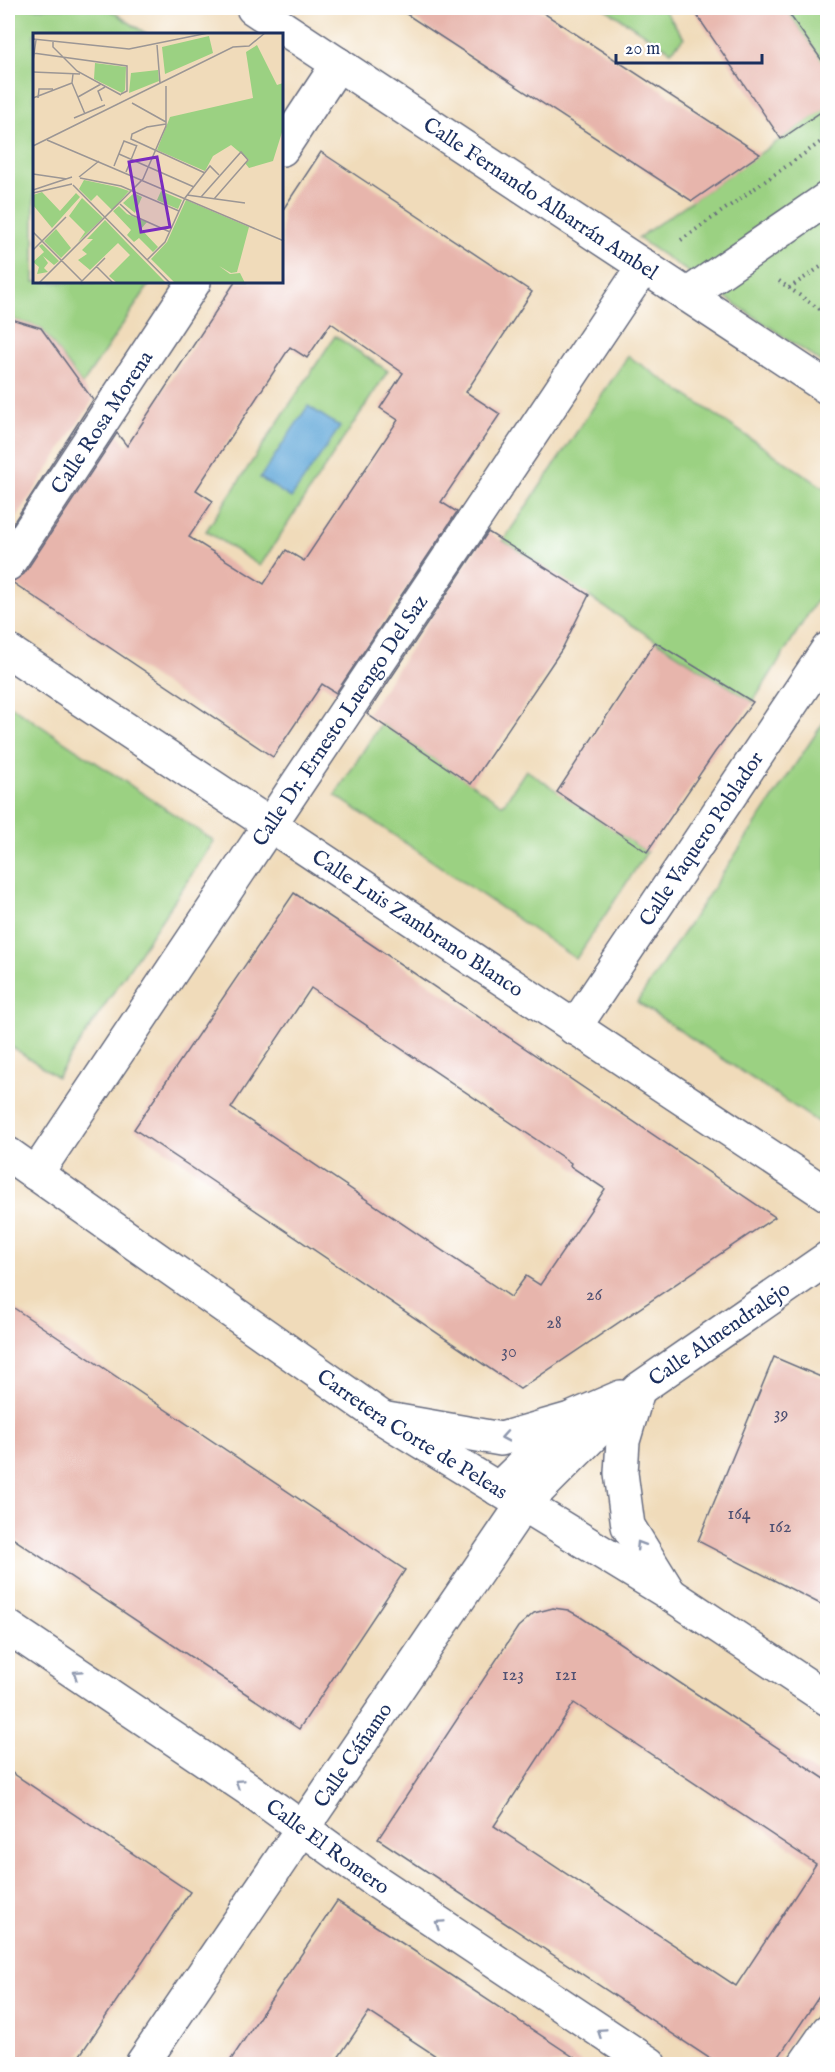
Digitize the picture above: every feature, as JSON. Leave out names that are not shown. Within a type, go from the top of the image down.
[{"type":"street","name":"Calle Fernando Albarrán Ambel","points":[[253,8],[828,388]]},
{"type":"street","points":[[284,146],[338,64]]},
{"type":"street","points":[[687,295],[828,198]]},
{"type":"street","name":"Calle Dr. Ernesto Luengo Del Saz","points":[[36,1174],[644,266]]},
{"type":"street","name":"Calle Rosa Morena","points":[[8,564],[193,284]]},
{"type":"street","name":"Calle Vaquero Poblador","points":[[574,1029],[828,649]]},
{"type":"street","name":"Calle Luis Zambrano Blanco","points":[[8,651],[574,1029],[828,1195]]},
{"type":"street","name":"Carretera Corte de Peleas","points":[[8,1154],[384,1419],[670,1594],[828,1699]]},
{"type":"street","name":"Calle Almendralejo","points":[[510,1497],[639,1389],[828,1258]]},
{"type":"street","name":"Calle Almendralejo","points":[[384,1419],[501,1439],[570,1419],[639,1389]]},
{"type":"street","name":"Calle Almendralejo","points":[[639,1389],[623,1441],[621,1473],[628,1526],[670,1594]]},
{"type":"street","name":"Calle Almendralejo","points":[[510,1497],[570,1419]]},
{"type":"street","name":"Calle Cáñamo","points":[[142,2064],[304,1828],[510,1497]]},
{"type":"street","name":"Calle El Romero","points":[[8,1627],[304,1828],[374,1880],[650,2064]]},
{"type":"street","points":[[805,2064],[828,2031]]},
{"type":"path","points":[[644,266],[828,137]]},
{"type":"path","points":[[789,288],[828,262]]},
{"type":"green space","points":[[8,8],[107,8],[145,33],[33,33],[33,284],[150,284],[82,385],[41,328],[8,318]]},
{"type":"green space","points":[[604,8],[663,8],[684,38],[671,51]]},
{"type":"green space","points":[[785,8],[827,8],[827,69]]},
{"type":"green space","points":[[827,107],[827,366],[638,238]]},
{"type":"green space","points":[[335,336],[388,371],[260,566],[206,531]]},
{"type":"green space","points":[[628,356],[827,490],[827,584],[753,702],[503,541]]},
{"type":"green space","points":[[8,704],[214,841],[57,1077],[8,1044]]},
{"type":"green space","points":[[827,717],[827,1128],[637,1002]]},
{"type":"green space","points":[[381,723],[503,805],[526,770],[647,852],[576,959],[335,795]]},
{"type":"water","points":[[308,406],[340,427],[291,498],[260,478]]},
{"type":"building","points":[[397,8],[536,8],[760,154],[692,201]]},
{"type":"building","points":[[692,8],[785,8],[828,69],[828,107],[781,139]]},
{"type":"building","points":[[321,152],[532,292],[466,392],[500,414],[441,502],[457,512],[336,693],[322,684],[273,757],[12,582],[24,574],[117,433],[127,446],[234,284],[284,284],[284,208]],"holes":[[[331,323],[403,373],[380,408],[398,420],[304,561],[286,550],[264,584],[189,537],[213,501],[196,490],[290,347],[307,358]]]},
{"type":"building","points":[[8,318],[41,328],[93,400],[8,531]]},
{"type":"building","points":[[488,532],[589,595],[562,649],[471,784],[367,714]]},
{"type":"building","points":[[655,642],[753,702],[715,752],[647,852],[557,792]]},
{"type":"building","points":[[294,893],[775,1217],[520,1389],[134,1129]],"holes":[[[311,988],[571,1163],[570,1166],[605,1189],[540,1285],[526,1276],[511,1297],[231,1108]]]},
{"type":"building","points":[[8,1304],[405,1570],[299,1729],[8,1535]]},
{"type":"building","points":[[774,1357],[828,1380],[828,1608],[698,1541]]},
{"type":"building","points":[[553,1608],[568,1610],[579,1616],[828,1781],[828,1983],[774,2064],[718,2064],[378,1839],[518,1627],[534,1613]],"holes":[[[574,1703],[816,1864],[736,1986],[494,1826]]]},
{"type":"building","points":[[8,1770],[190,1892],[74,2064],[8,2064]]},
{"type":"building","points":[[337,1901],[584,2064],[448,2064],[369,2012],[334,2064],[228,2064]]}]
